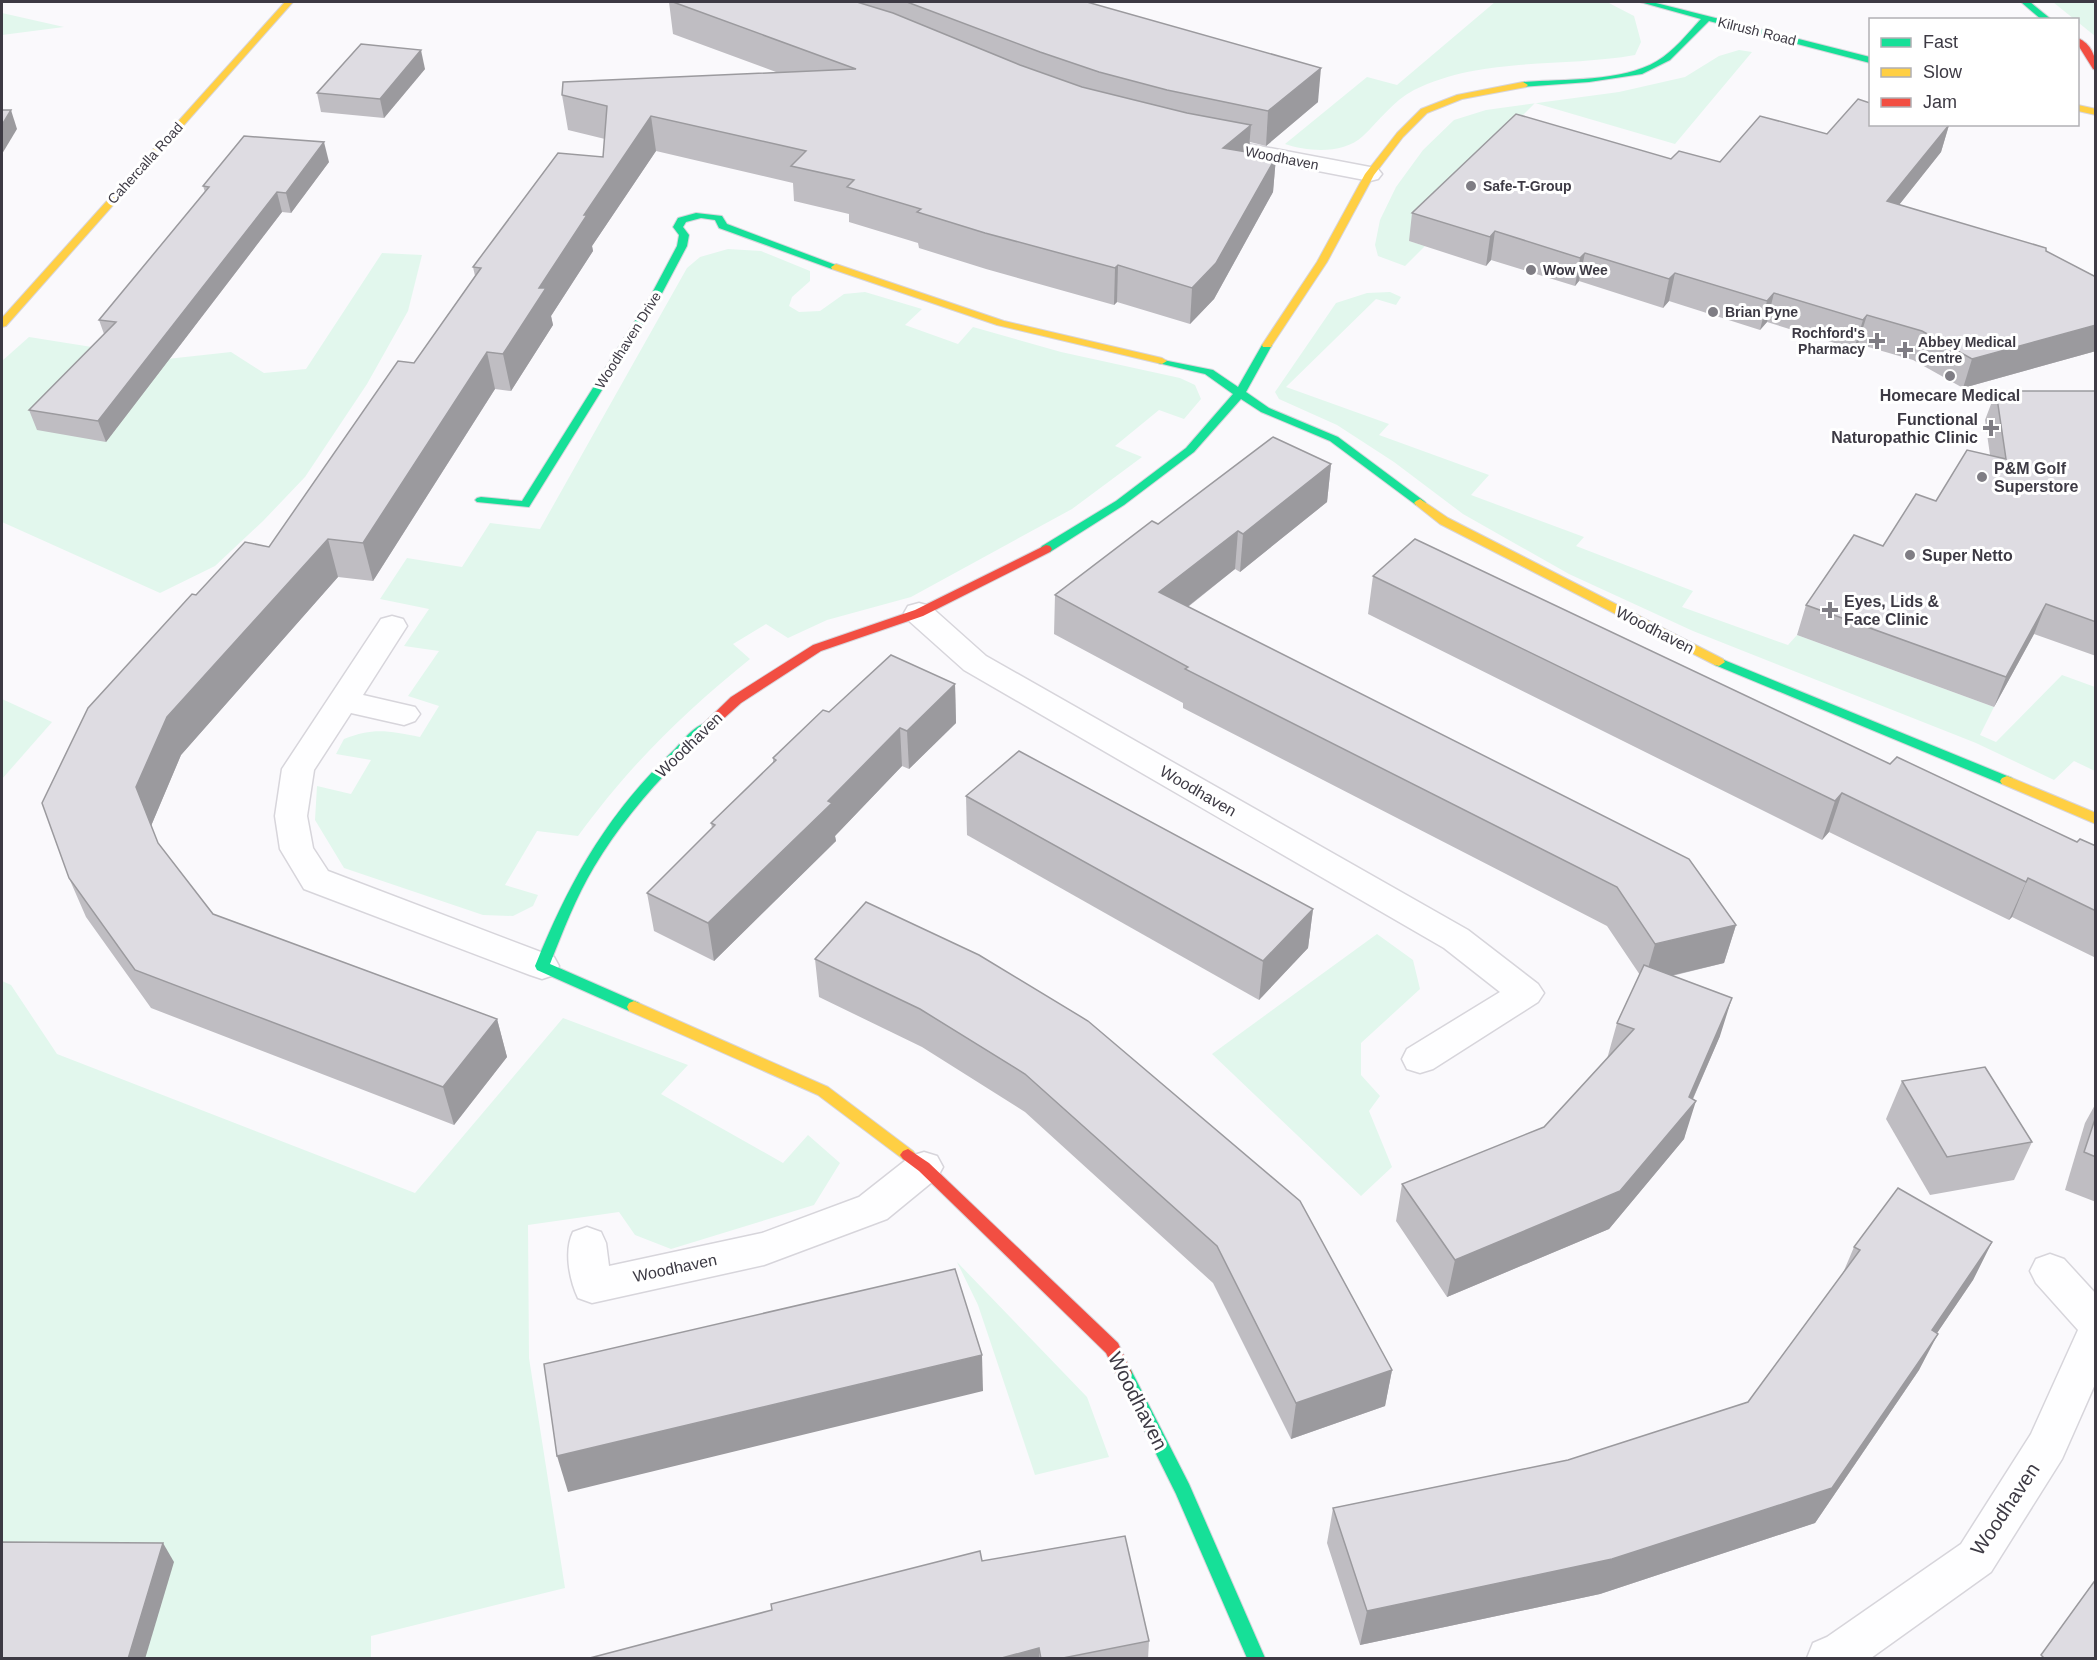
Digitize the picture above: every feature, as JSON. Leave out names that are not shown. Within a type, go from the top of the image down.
[{"type":"street","name":"Cahercalla Road","points":[[2,324],[289,2]]},
{"type":"street","name":"Kilrush Road","points":[[1644,2],[1869,60]]},
{"type":"street","points":[[2025,2],[2046,18]]},
{"type":"street","name":"Woodhaven","points":[[542,966],[559,924],[589,865],[627,811],[678,751],[736,700],[817,648],[919,613],[1029,559],[1120,503],[1190,450],[1239,394],[1280,322],[1322,262],[1370,174],[1400,135],[1424,111],[1460,97],[1523,85],[1630,74],[1653,67],[1669,56],[1707,18]]},
{"type":"street","points":[[2079,43],[2085,47],[2096,67]]},
{"type":"street","points":[[2079,108],[2096,112]]},
{"type":"street","name":"Woodhaven","points":[[1186,139],[1370,174]]},
{"type":"street","name":"Woodhaven Drive","points":[[480,500],[525,505],[655,297],[682,246],[684,234],[678,227],[682,220],[692,214],[707,214],[719,218],[723,226],[774,244]]},
{"type":"street","name":"Woodhaven","points":[[774,244],[1001,323],[1209,372],[1265,410],[1334,439],[1444,521],[1739,672],[1908,739],[2096,819]]},
{"type":"street","name":"Woodhaven","points":[[919,613],[975,663],[1456,939],[1526,993],[1420,1059]]},
{"type":"street","name":"Woodhaven","points":[[392,626],[298,769],[291,816],[297,849],[316,880],[542,966],[823,1090],[924,1167],[1112,1348],[1183,1490],[1256,1659]]},
{"type":"street","points":[[343,701],[404,714]]},
{"type":"street","name":"Woodhaven","points":[[587,1243],[592,1286],[764,1249],[873,1208],[924,1167]]},
{"type":"street","points":[[2050,1271],[2096,1322]]},
{"type":"street","name":"Woodhaven","points":[[1829,1659],[1843,1652],[1976,1558],[2047,1446],[2096,1334]]},
{"type":"green space","points":[[1495,2],[1607,2],[1634,16],[1641,42],[1635,55],[1495,67],[1440,79],[1406,94],[1363,136],[1346,146],[1315,150],[1285,144],[1367,77],[1397,85]]},
{"type":"green space","points":[[2053,2],[2095,2],[2095,36],[2079,23],[2079,18],[2073,18]]},
{"type":"green space","points":[[2,13],[64,27],[2,35]]},
{"type":"green space","points":[[1739,50],[1752,52],[1675,144],[1536,103],[1619,92],[1685,77],[1719,56]]},
{"type":"green space","points":[[1535,103],[1500,138],[1409,241],[1425,246],[1405,266],[1378,256],[1375,245],[1380,220],[1396,187],[1423,150],[1454,120],[1486,110]]},
{"type":"green space","points":[[728,249],[761,251],[810,271],[810,281],[792,297],[789,306],[799,312],[820,311],[844,294],[865,292],[922,309],[905,325],[958,344],[973,327],[1061,352],[1180,378],[1195,385],[1201,399],[1184,419],[1159,410],[1115,446],[1142,457],[1072,509],[911,597],[827,620],[788,638],[766,624],[733,644],[750,659],[679,720],[637,763],[578,836],[537,831],[505,885],[538,895],[533,906],[513,916],[483,915],[344,868],[315,820],[317,786],[351,794],[371,760],[336,754],[344,739],[382,731],[420,737],[439,706],[408,696],[439,651],[404,646],[429,609],[380,599],[407,558],[462,567],[490,523],[540,529],[687,268],[700,257]]},
{"type":"green space","points":[[382,253],[422,255],[408,311],[367,384],[305,477],[215,566],[160,593],[2,522],[2,361],[29,337],[167,359],[231,352],[264,373],[306,369]]},
{"type":"green space","points":[[1390,292],[1401,297],[1396,305],[1376,299],[1286,387],[1389,424],[1379,435],[1489,475],[1471,495],[1584,537],[1576,546],[1693,591],[1682,607],[1788,645],[1797,635],[1994,707],[1980,735],[1996,742],[2062,675],[2095,687],[2095,771],[2074,761],[2054,780],[1976,743],[1693,631],[1569,574],[1463,514],[1394,462],[1337,425],[1279,399],[1275,392],[1336,303],[1367,293]]},
{"type":"green space","points":[[2,699],[52,722],[2,779]]},
{"type":"green space","points":[[1377,934],[1413,960],[1420,989],[1361,1043],[1361,1075],[1380,1096],[1369,1111],[1392,1167],[1361,1196],[1212,1054]]},
{"type":"green space","points":[[2,981],[11,985],[57,1054],[415,1193],[563,1018],[688,1065],[661,1094],[783,1163],[808,1135],[840,1163],[814,1205],[671,1249],[635,1235],[619,1212],[528,1225],[529,1358],[565,1588],[371,1636],[371,1658],[2,1658]]},
{"type":"green space","points":[[957,1262],[1087,1397],[1109,1457],[1035,1475],[978,1305]]},
{"type":"building","points":[[673,2],[857,2],[893,13],[1020,65],[1082,87],[1187,113],[1251,125],[1223,148],[1276,157],[1216,263],[1192,288],[1118,265],[1115,268],[985,233],[917,212],[921,209],[847,187],[854,180],[791,166],[806,151],[651,116],[584,215],[587,215],[539,288],[546,288],[503,354],[487,352],[363,543],[328,539],[167,717],[136,787],[158,843],[213,914],[497,1019],[443,1087],[135,970],[69,878],[42,803],[88,708],[192,594],[196,595],[245,542],[269,547],[398,361],[414,363],[481,268],[473,267],[558,153],[603,157],[607,106],[562,95],[563,82],[856,69]]},
{"type":"building","points":[[907,2],[1087,2],[1321,68],[1268,111],[1167,90],[1099,72]]},
{"type":"building","points":[[361,44],[421,50],[380,99],[317,93]]},
{"type":"building","points":[[1858,99],[1869,103],[1869,126],[1948,126],[1887,201],[2046,248],[2046,251],[2096,277],[2096,325],[1972,359],[1922,331],[1867,315],[1863,320],[1774,293],[1767,301],[1675,273],[1669,279],[1585,253],[1580,258],[1495,231],[1490,237],[1412,213],[1516,114],[1671,159],[1679,151],[1720,162],[1760,116],[1827,134]]},
{"type":"building","points":[[2,110],[11,110],[2,125]]},
{"type":"building","points":[[244,136],[324,142],[286,193],[277,192],[98,421],[29,410],[116,322],[99,320],[209,187],[203,186]]},
{"type":"building","points":[[1996,391],[2096,391],[2096,622],[2046,604],[2006,677],[1806,605],[1854,535],[1883,546],[1916,494],[1936,501],[1967,450],[2006,459]]},
{"type":"building","points":[[1273,437],[1331,464],[1243,534],[1238,531],[1159,592],[1689,859],[1736,925],[1655,944],[1617,887],[1185,669],[1188,667],[1055,595],[1152,521],[1158,524]]},
{"type":"building","points":[[1415,539],[1890,764],[1897,757],[2077,842],[2080,839],[2096,846],[2096,911],[2028,878],[2026,882],[1842,793],[1835,801],[1373,576]]},
{"type":"building","points":[[891,655],[955,684],[907,731],[900,728],[828,801],[832,803],[708,923],[647,893],[715,825],[711,823],[776,760],[773,758],[823,710],[829,712]]},
{"type":"building","points":[[1019,751],[1313,909],[1263,961],[966,796]]},
{"type":"building","points":[[866,902],[979,955],[1088,1021],[1300,1201],[1392,1370],[1296,1403],[1217,1246],[1025,1074],[920,1009],[815,959]]},
{"type":"building","points":[[1644,965],[1732,998],[1689,1097],[1696,1101],[1620,1191],[1455,1260],[1402,1184],[1544,1127],[1634,1029],[1617,1023]]},
{"type":"building","points":[[1985,1067],[2032,1142],[1947,1157],[1902,1081]]},
{"type":"building","points":[[2096,1116],[2096,1157],[2084,1152]]},
{"type":"building","points":[[1898,1188],[1992,1242],[1932,1330],[1938,1334],[1832,1488],[1612,1559],[1367,1611],[1333,1508],[1568,1460],[1748,1402],[1860,1250],[1854,1247]]},
{"type":"building","points":[[955,1269],[982,1355],[557,1456],[544,1364]]},
{"type":"building","points":[[1125,1536],[1149,1641],[1058,1659],[1041,1659],[1039,1648],[998,1659],[586,1659],[772,1610],[771,1604],[980,1551],[982,1561]]},
{"type":"building","points":[[2,1542],[163,1543],[128,1659],[2,1659]]},
{"type":"building","points":[[2096,1579],[2096,1659],[2045,1659],[2041,1655]]},
{"type":"traffic: fast","points":[[1644,2],[1869,60]]},
{"type":"traffic: fast","points":[[2025,2],[2045,18]]},
{"type":"traffic: fast","points":[[1523,85],[1607,78],[1639,72],[1660,63],[1674,52],[1707,18]]},
{"type":"traffic: fast","points":[[481,500],[525,505],[655,297],[682,246],[684,235],[678,227],[682,220],[701,215],[719,218],[723,226],[836,267]]},
{"type":"traffic: fast","points":[[1046,549],[1120,503],[1190,450],[1239,394],[1267,345]]},
{"type":"traffic: fast","points":[[1162,361],[1209,372],[1265,410],[1334,439],[1420,503]]},
{"type":"traffic: fast","points":[[1719,662],[2007,781]]},
{"type":"traffic: fast","points":[[634,1007],[542,966],[575,890],[613,828],[641,792],[706,727]]},
{"type":"traffic: fast","points":[[1124,1373],[1183,1490],[1256,1658]]},
{"type":"traffic: slow","points":[[2,324],[289,2]]},
{"type":"traffic: slow","points":[[1267,345],[1322,262],[1370,174],[1400,135],[1424,111],[1460,97],[1523,85]]},
{"type":"traffic: slow","points":[[2079,108],[2096,112]]},
{"type":"traffic: slow","points":[[836,267],[1001,323],[1162,361]]},
{"type":"traffic: slow","points":[[1420,503],[1444,521],[1719,662]]},
{"type":"traffic: slow","points":[[2007,781],[2096,819]]},
{"type":"traffic: slow","points":[[634,1007],[823,1091],[908,1155]]},
{"type":"traffic: jam","points":[[2079,42],[2085,47],[2096,67]]},
{"type":"traffic: jam","points":[[706,727],[736,700],[817,648],[919,613],[1046,549]]},
{"type":"traffic: jam","points":[[908,1155],[924,1167],[1112,1348],[1124,1373]]},
{"type":"place","name":"Safe-T-Group","points":[[1471,186]]},
{"type":"place","name":"Wow Wee","points":[[1531,270]]},
{"type":"place","name":"Brian Pyne","points":[[1713,312]]},
{"type":"place","name":"Rochford's Pharmacy","points":[[1877,341]]},
{"type":"place","name":"Abbey Medical Centre","points":[[1905,350]]},
{"type":"place","name":"Homecare Medical","points":[[1950,376]]},
{"type":"place","name":"Functional Naturopathic Clinic","points":[[1991,428]]},
{"type":"place","name":"P&M Golf Superstore","points":[[1982,477]]},
{"type":"place","name":"Super Netto","points":[[1910,555]]},
{"type":"place","name":"Eyes, Lids & Face Clinic","points":[[1830,610]]}]
